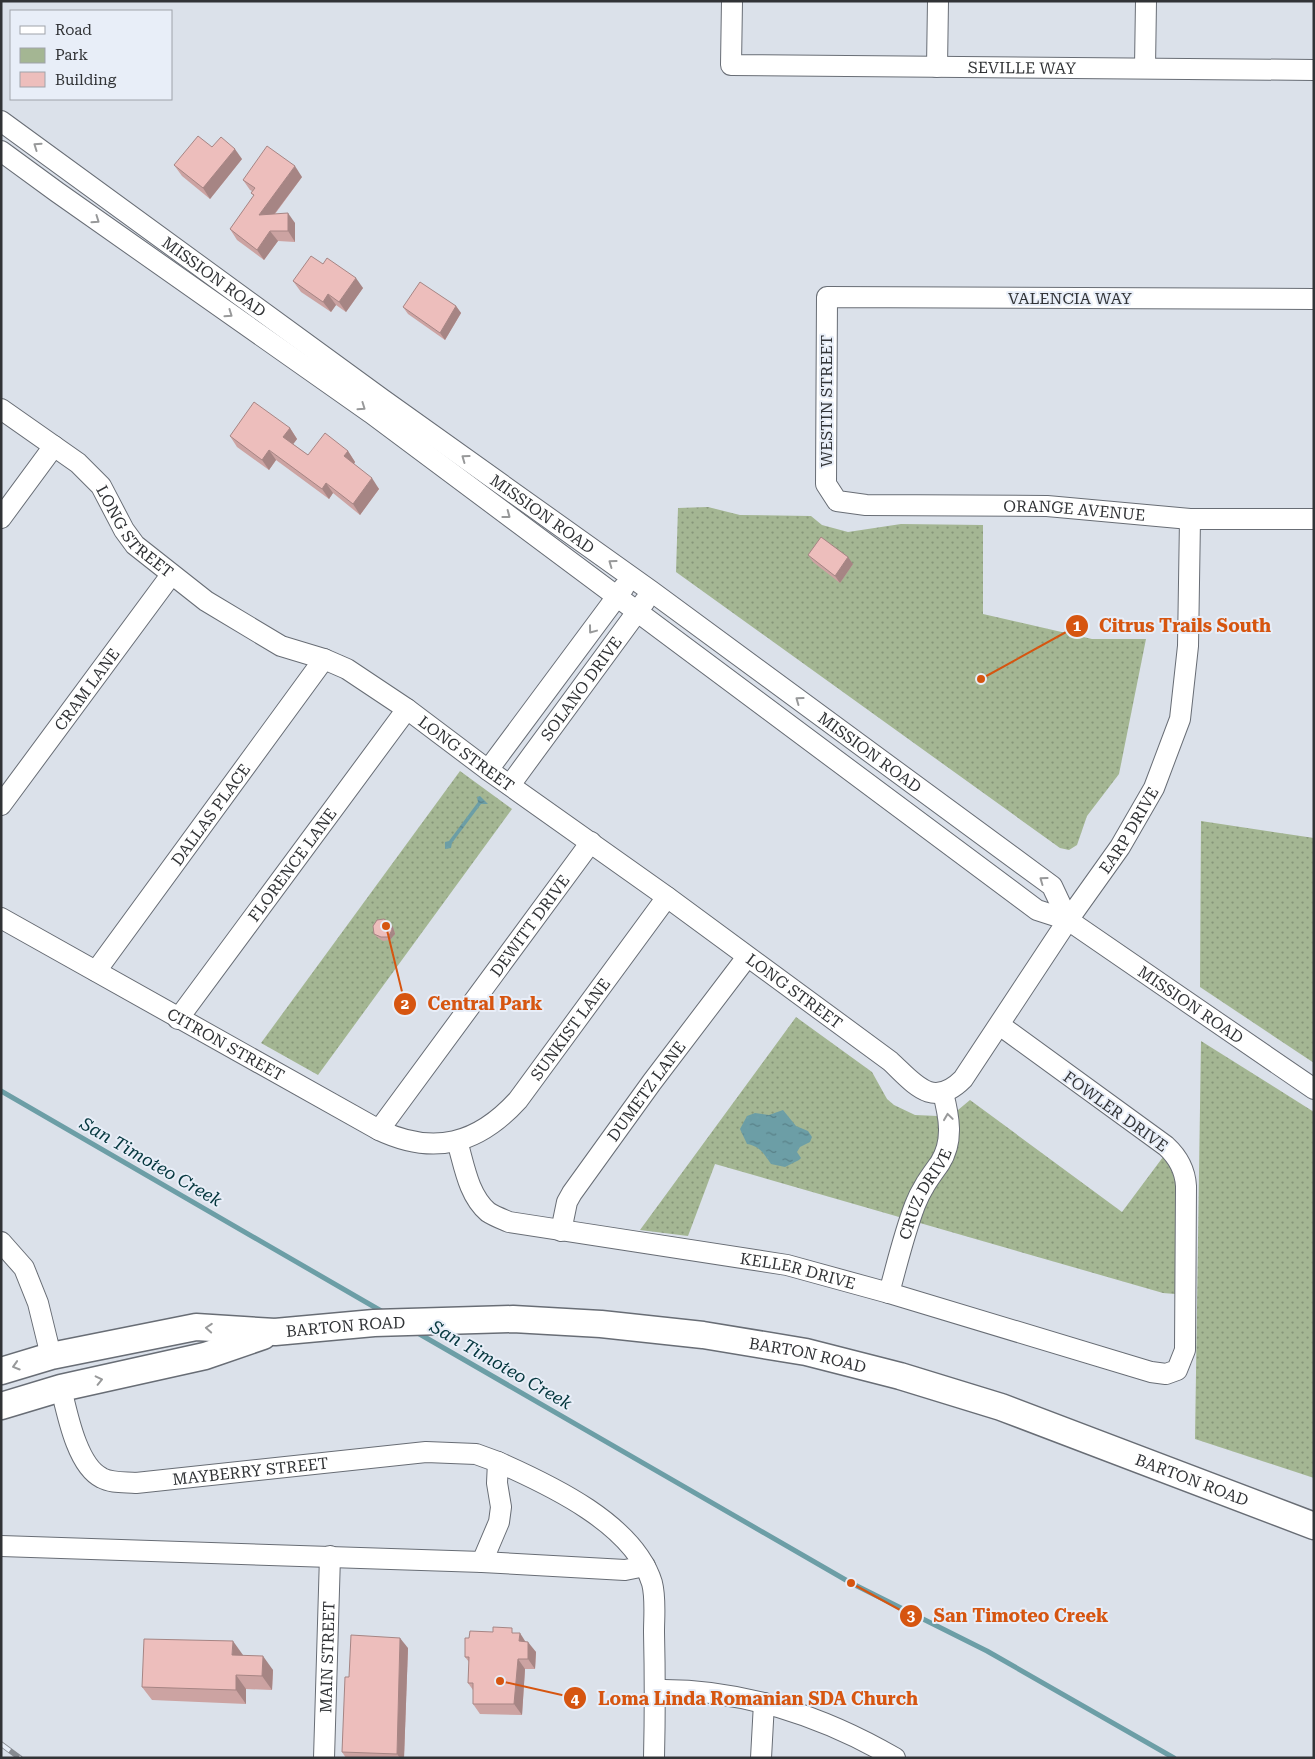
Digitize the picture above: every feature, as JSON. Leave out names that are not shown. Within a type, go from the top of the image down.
[{"type":"main road","name":"BARTON ROAD","points":[[1,1371],[51,1356],[196,1327],[275,1332],[374,1323],[513,1319],[601,1324],[703,1335],[806,1352],[900,1376],[1001,1407],[1314,1526]]},
{"type":"main road","name":"BARTON ROAD","points":[[1,1406],[60,1388],[205,1356],[275,1332]]},
{"type":"street","name":"SEVILLE WAY","points":[[732,1],[731,65],[1145,67],[1314,70]]},
{"type":"street","points":[[938,1],[938,67]]},
{"type":"street","points":[[1145,67],[1146,1]]},
{"type":"street","name":"MISSION ROAD","points":[[1,121],[382,399],[651,591],[1052,886],[1068,920]]},
{"type":"street","name":"MISSION ROAD","points":[[1,150],[56,192],[371,413],[1037,910],[1068,920],[1314,1089]]},
{"type":"street","name":"VALENCIA WAY","points":[[827,297],[1314,299]]},
{"type":"street","name":"WESTIN STREET","points":[[827,297],[826,484],[837,501]]},
{"type":"street","name":"LONG STREET","points":[[1,409],[78,463],[101,486],[124,530],[135,545],[206,601],[280,646],[324,659],[347,669],[407,709],[488,770],[667,897],[890,1061],[921,1089],[928,1093],[943,1093]]},
{"type":"street","points":[[1,518],[54,446]]},
{"type":"street","name":"ORANGE AVENUE","points":[[837,501],[866,505],[1047,506],[1190,519],[1314,520]]},
{"type":"street","name":"EARP DRIVE","points":[[943,1093],[954,1088],[963,1079],[1001,1026],[1068,920],[1120,847],[1154,788],[1180,719],[1188,646],[1190,519]]},
{"type":"street","name":"CRAM LANE","points":[[1,805],[171,575]]},
{"type":"street","name":"SOLANO DRIVE","points":[[488,770],[631,577]]},
{"type":"street","name":"SOLANO DRIVE","points":[[510,785],[651,591]]},
{"type":"street","name":"DALLAS PLACE","points":[[96,971],[324,659]]},
{"type":"street","points":[[546,692],[567,707]]},
{"type":"street","name":"FLORENCE LANE","points":[[178,1019],[407,709]]},
{"type":"street","name":"DEWITT DRIVE","points":[[379,1130],[591,842]]},
{"type":"street","name":"SUNKIST LANE","points":[[457,1141],[484,1130],[501,1119],[518,1100],[667,897]]},
{"type":"street","name":"CITRON STREET","points":[[1,918],[178,1019],[379,1130],[396,1138],[418,1144],[457,1141]]},
{"type":"street","name":"DUMETZ LANE","points":[[561,1231],[567,1202],[572,1193],[652,1082],[747,957]]},
{"type":"street","name":"FOWLER DRIVE","points":[[1001,1026],[1166,1146],[1175,1154],[1183,1168],[1186,1186],[1185,1350],[1177,1370]]},
{"type":"street","name":"CRUZ DRIVE","points":[[889,1293],[914,1206],[921,1190],[941,1161],[947,1146],[949,1118],[943,1093]]},
{"type":"street","name":"KELLER DRIVE","points":[[457,1141],[471,1188],[488,1212],[509,1222],[787,1266],[889,1293],[1152,1372],[1166,1374],[1177,1370]]},
{"type":"street","points":[[1,1242],[24,1268],[38,1303],[51,1356]]},
{"type":"street","name":"MAYBERRY STREET","points":[[60,1388],[82,1458],[91,1471],[102,1478],[136,1482],[426,1452],[467,1453],[498,1462],[546,1483],[588,1509],[612,1528],[645,1566]]},
{"type":"street","points":[[482,1562],[499,1522],[501,1508],[497,1483],[498,1462]]},
{"type":"street","points":[[1,1546],[330,1556],[625,1570],[645,1566],[654,1594],[656,1690],[654,1758]]},
{"type":"street","name":"MAIN STREET","points":[[324,1758],[330,1556]]},
{"type":"street","points":[[656,1690],[711,1693],[764,1703],[785,1709],[841,1731],[895,1758]]},
{"type":"street","points":[[761,1758],[764,1703]]},
{"type":"green space","points":[[708,507],[740,515],[811,516],[822,525],[848,532],[901,524],[983,525],[983,614],[1092,639],[1146,639],[1119,774],[1087,816],[1077,845],[1069,850],[1060,848],[676,572],[678,508]]},
{"type":"green space","points":[[460,771],[512,809],[318,1075],[261,1043]]},
{"type":"green space","points":[[1201,821],[1314,838],[1314,1063],[1200,987]]},
{"type":"green space","points":[[796,1017],[872,1072],[887,1099],[894,1105],[915,1115],[938,1116],[958,1110],[970,1100],[1122,1212],[1163,1157],[1171,1169],[1176,1183],[1175,1294],[1163,1293],[715,1164],[688,1236],[640,1230]]},
{"type":"green space","points":[[1201,1041],[1314,1112],[1314,1478],[1195,1439]]},
{"type":"water","points":[[480,796],[488,804],[481,804],[452,843],[451,848],[445,849],[445,842],[449,841],[478,802],[477,797]]},
{"type":"water","points":[[783,1110],[796,1126],[808,1131],[812,1137],[810,1142],[800,1147],[797,1152],[801,1158],[785,1167],[771,1164],[758,1149],[747,1144],[740,1129],[747,1116],[755,1113],[769,1115]]},
{"type":"building","points":[[198,136],[212,147],[221,137],[235,149],[203,188],[174,165]]},
{"type":"building","points":[[267,146],[295,166],[259,215],[288,213],[288,231],[270,231],[257,250],[230,229],[254,195],[251,193],[255,188],[243,180]]},
{"type":"building","points":[[311,256],[323,264],[327,258],[356,278],[339,302],[328,294],[323,302],[293,281]]},
{"type":"building","points":[[420,282],[456,306],[440,333],[403,307]]},
{"type":"building","points":[[254,402],[290,428],[283,437],[308,455],[325,433],[348,451],[344,456],[372,478],[353,504],[326,483],[322,489],[269,450],[262,460],[230,436]]},
{"type":"building","points":[[821,537],[848,557],[835,576],[808,555]]},
{"type":"building","points":[[384,919],[390,923],[392,930],[388,937],[374,934],[373,926],[377,920]]},
{"type":"building","points":[[493,1627],[512,1628],[512,1633],[520,1633],[519,1641],[528,1642],[528,1659],[518,1659],[514,1704],[473,1704],[473,1683],[468,1683],[469,1657],[465,1657],[465,1638],[469,1638],[470,1631],[493,1632]]},
{"type":"building","points":[[351,1635],[400,1638],[397,1754],[342,1752],[345,1677],[349,1677]]},
{"type":"building","points":[[144,1639],[233,1641],[232,1655],[263,1656],[262,1676],[236,1675],[236,1690],[142,1687]]},
{"type":"waterway","name":"San Timoteo Creek","points":[[1,1091],[383,1312]]},
{"type":"waterway","name":"San Timoteo Creek","points":[[416,1332],[851,1583],[987,1651],[1174,1758]]},
{"type":"railway","points":[[1,1744],[20,1758]]},
{"type":"place","name":"Citrus Trails South","points":[[981,679]]},
{"type":"place","name":"Central Park","points":[[386,926]]},
{"type":"place","name":"San Timoteo Creek","points":[[851,1583]]},
{"type":"place","name":"Loma Linda Romanian SDA Church","points":[[500,1681]]}]
